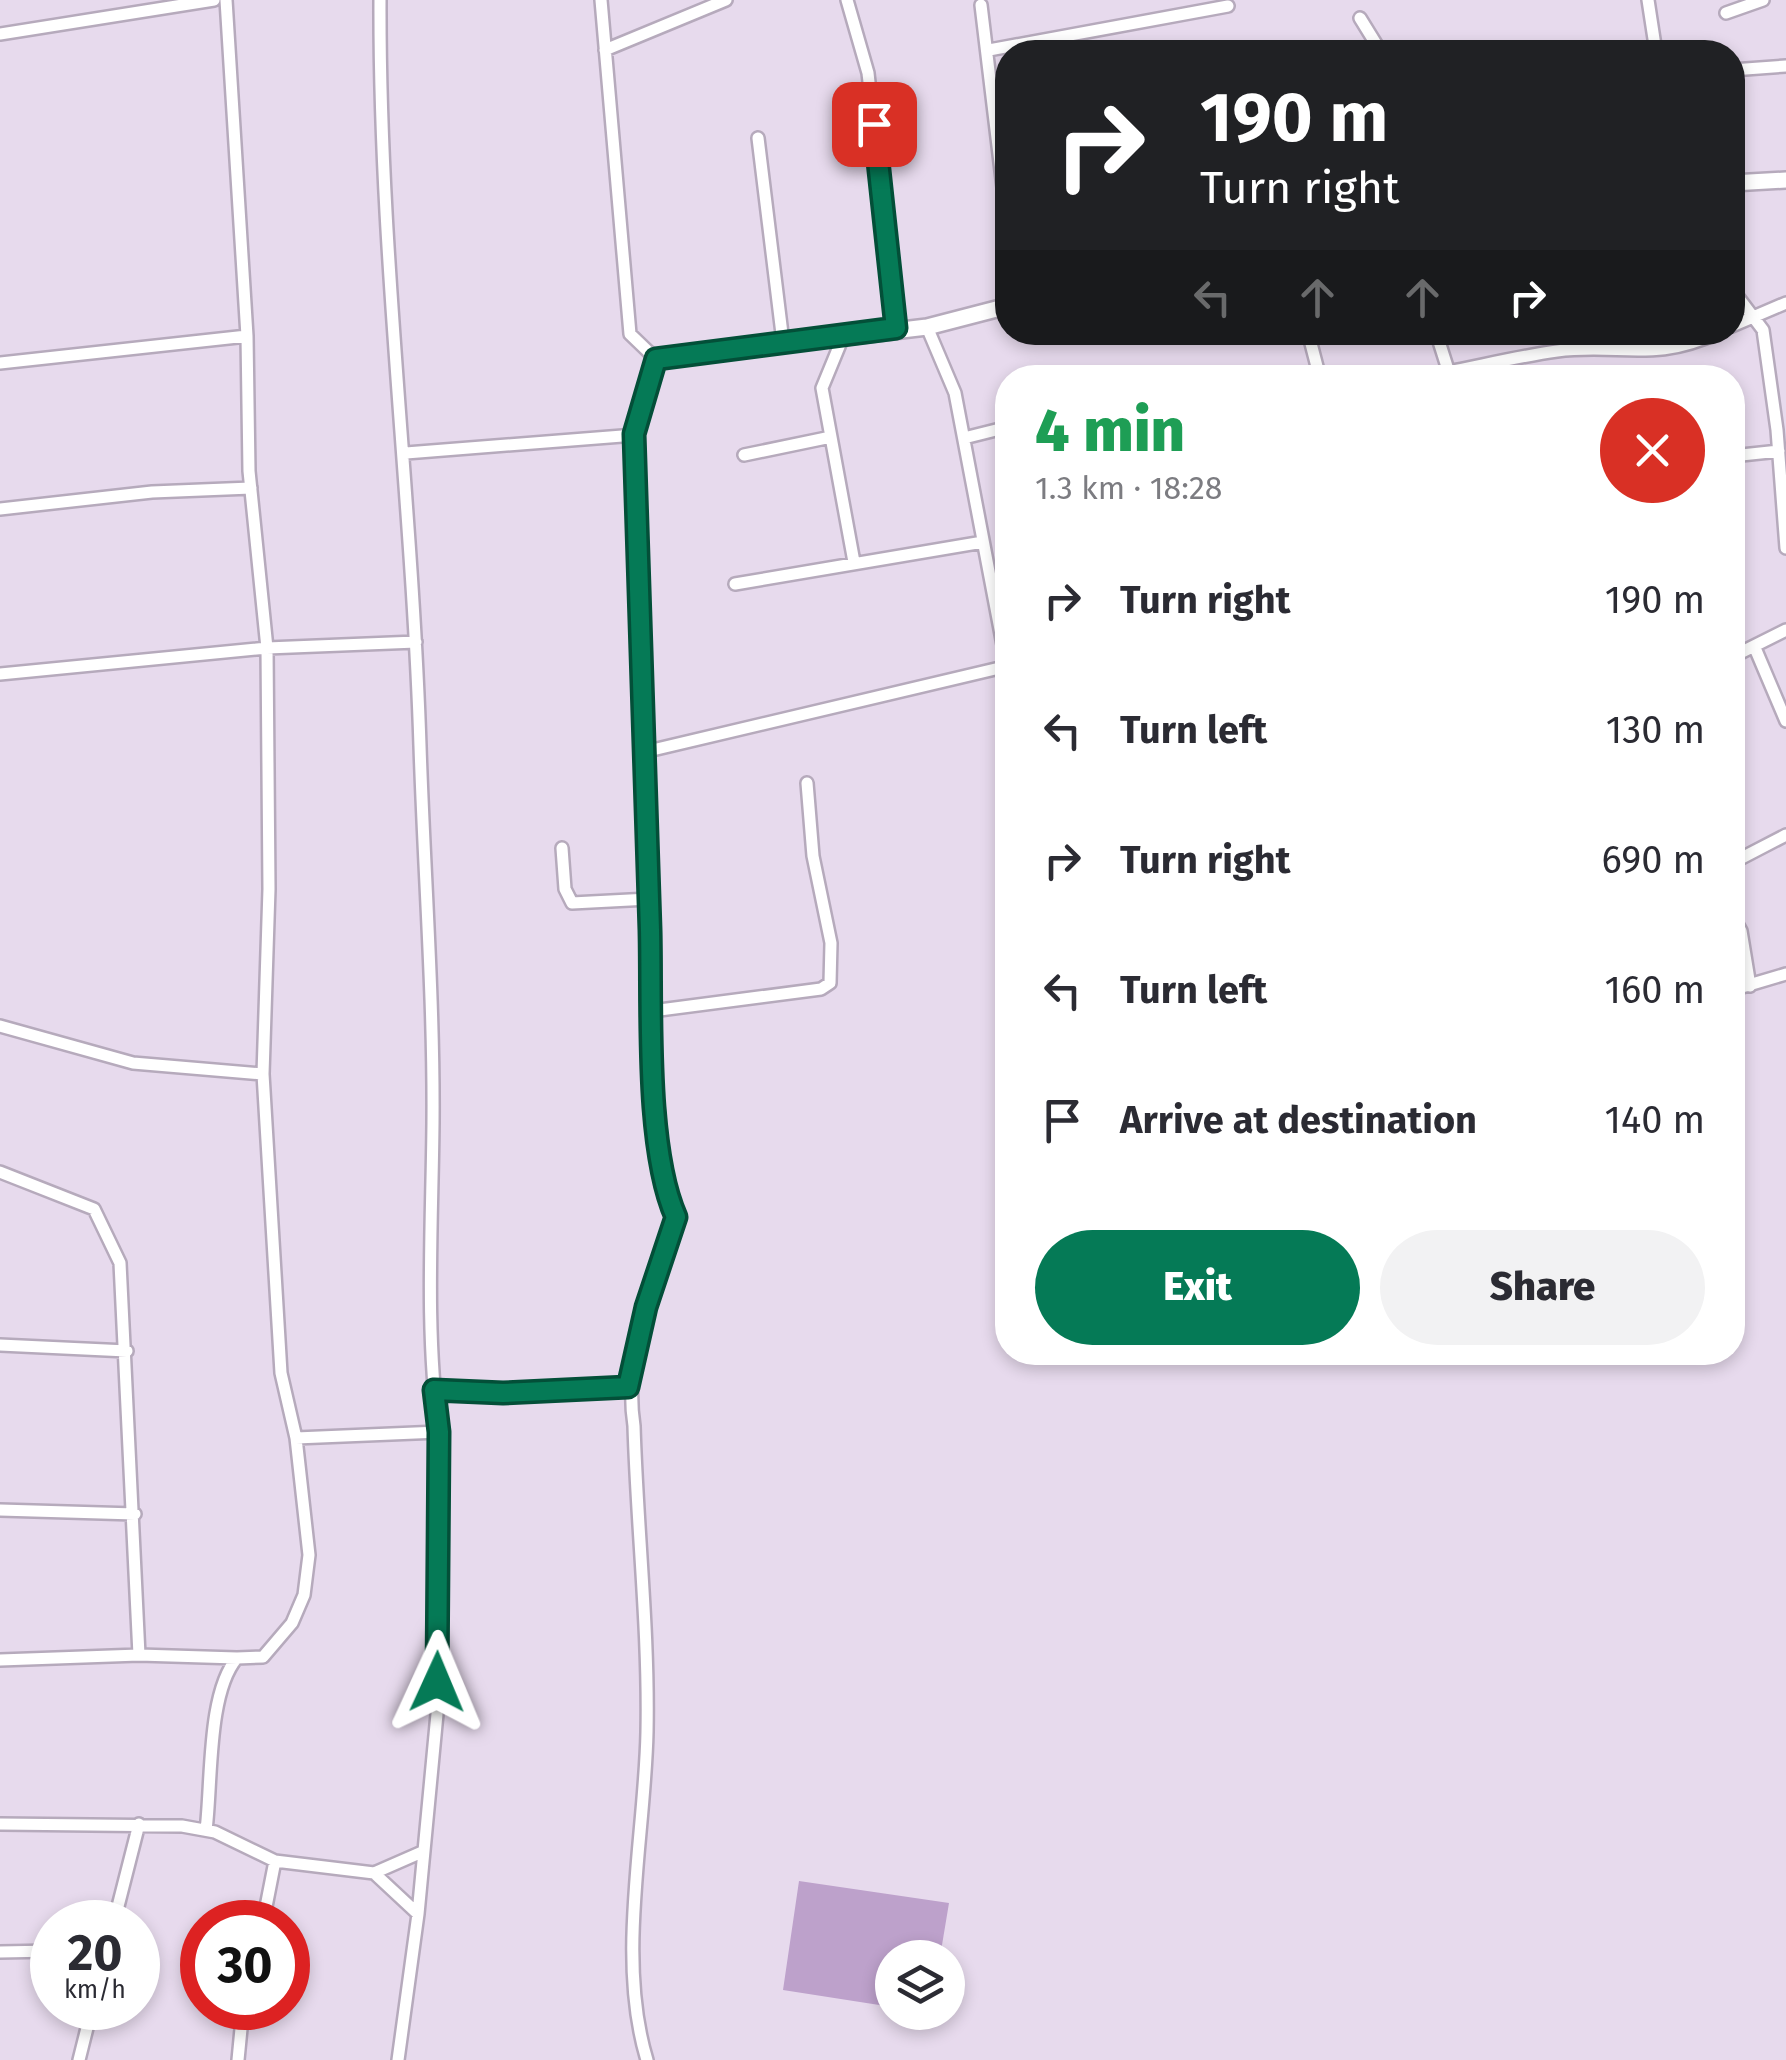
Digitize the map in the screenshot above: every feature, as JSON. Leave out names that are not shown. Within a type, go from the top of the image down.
[{"type":"street","points":[[0,34],[214,0]]},
{"type":"street","points":[[0,1660],[139,1655],[263,1657],[292,1622],[304,1595],[309,1555],[296,1438],[281,1373],[263,1074],[269,889],[267,648],[251,488],[247,336],[226,0]]},
{"type":"street","points":[[380,0],[387,281],[406,454],[416,642],[433,1120],[434,1390],[439,1432],[437,1714],[418,1914],[398,2060]]},
{"type":"street","points":[[602,0],[630,334],[656,359]]},
{"type":"street","points":[[605,50],[726,0]]},
{"type":"street","points":[[847,0],[868,73],[896,328]]},
{"type":"street","points":[[1648,0],[1654,40]]},
{"type":"street","points":[[1726,13],[1763,0]]},
{"type":"street","points":[[980,6],[995,97]]},
{"type":"street","points":[[1043,40],[1228,6]]},
{"type":"street","points":[[1360,18],[1374,40]]},
{"type":"street","points":[[989,50],[995,49]]},
{"type":"street","points":[[1745,69],[1786,66]]},
{"type":"street","points":[[758,138],[782,342]]},
{"type":"street","points":[[1745,182],[1786,180]]},
{"type":"street","points":[[1745,320],[1786,303]]},
{"type":"street","points":[[1745,304],[1763,330],[1782,431],[1779,452],[1786,548]]},
{"type":"street","points":[[656,359],[927,326],[995,309]]},
{"type":"street","points":[[927,326],[956,392],[995,601]]},
{"type":"street","points":[[0,363],[247,336]]},
{"type":"street","points":[[843,337],[822,388],[854,562]]},
{"type":"street","points":[[1496,365],[1560,351],[1658,353],[1693,345]]},
{"type":"street","points":[[646,2060],[637,2007],[634,1901],[646,1803],[648,1725],[634,1426],[628,1387],[646,1307],[676,1217],[667,1196],[662,1160],[652,1011],[634,434],[656,359]]},
{"type":"street","points":[[964,438],[995,431]]},
{"type":"street","points":[[406,454],[634,434]]},
{"type":"street","points":[[744,454],[831,437]]},
{"type":"street","points":[[1745,455],[1779,452]]},
{"type":"street","points":[[0,509],[152,492],[251,488]]},
{"type":"street","points":[[735,584],[984,542]]},
{"type":"street","points":[[1745,652],[1786,630]]},
{"type":"street","points":[[0,674],[267,648],[416,642]]},
{"type":"street","points":[[1755,648],[1786,721]]},
{"type":"street","points":[[644,752],[995,669]]},
{"type":"street","points":[[652,1011],[820,989],[830,984],[830,943],[813,856],[807,784]]},
{"type":"street","points":[[1745,856],[1786,836]]},
{"type":"street","points":[[562,848],[565,888],[572,903],[649,900]]},
{"type":"street","points":[[1745,958],[1750,986]]},
{"type":"street","points":[[1745,987],[1786,974]]},
{"type":"street","points":[[0,1026],[133,1064],[263,1074]]},
{"type":"street","points":[[0,1172],[94,1210],[120,1263],[139,1655]]},
{"type":"street","points":[[0,1346],[127,1351]]},
{"type":"street","points":[[434,1390],[503,1393],[628,1387]]},
{"type":"street","points":[[296,1438],[439,1432]]},
{"type":"street","points":[[0,1510],[135,1514]]},
{"type":"street","points":[[206,1830],[217,1696],[226,1671],[237,1658]]},
{"type":"street","points":[[0,1824],[139,1824],[206,1830],[275,1861],[374,1872],[422,1852]]},
{"type":"street","points":[[120,1900],[139,1824]]},
{"type":"street","points":[[267,1900],[275,1861]]},
{"type":"street","points":[[374,1872],[418,1914]]},
{"type":"street","points":[[0,1952],[30,1951]]},
{"type":"street","points":[[78,2060],[86,2030]]},
{"type":"street","points":[[238,2060],[241,2030]]},
{"type":"shaded area","points":[[799,1881],[949,1903],[943,1940],[875,1940],[875,2004],[783,1990]]},
{"type":"route","points":[[437,1682],[439,1432],[434,1390],[503,1393],[628,1387],[646,1307],[676,1217],[667,1196],[662,1160],[652,1026],[634,434],[656,359],[896,328],[874,124]]}]
